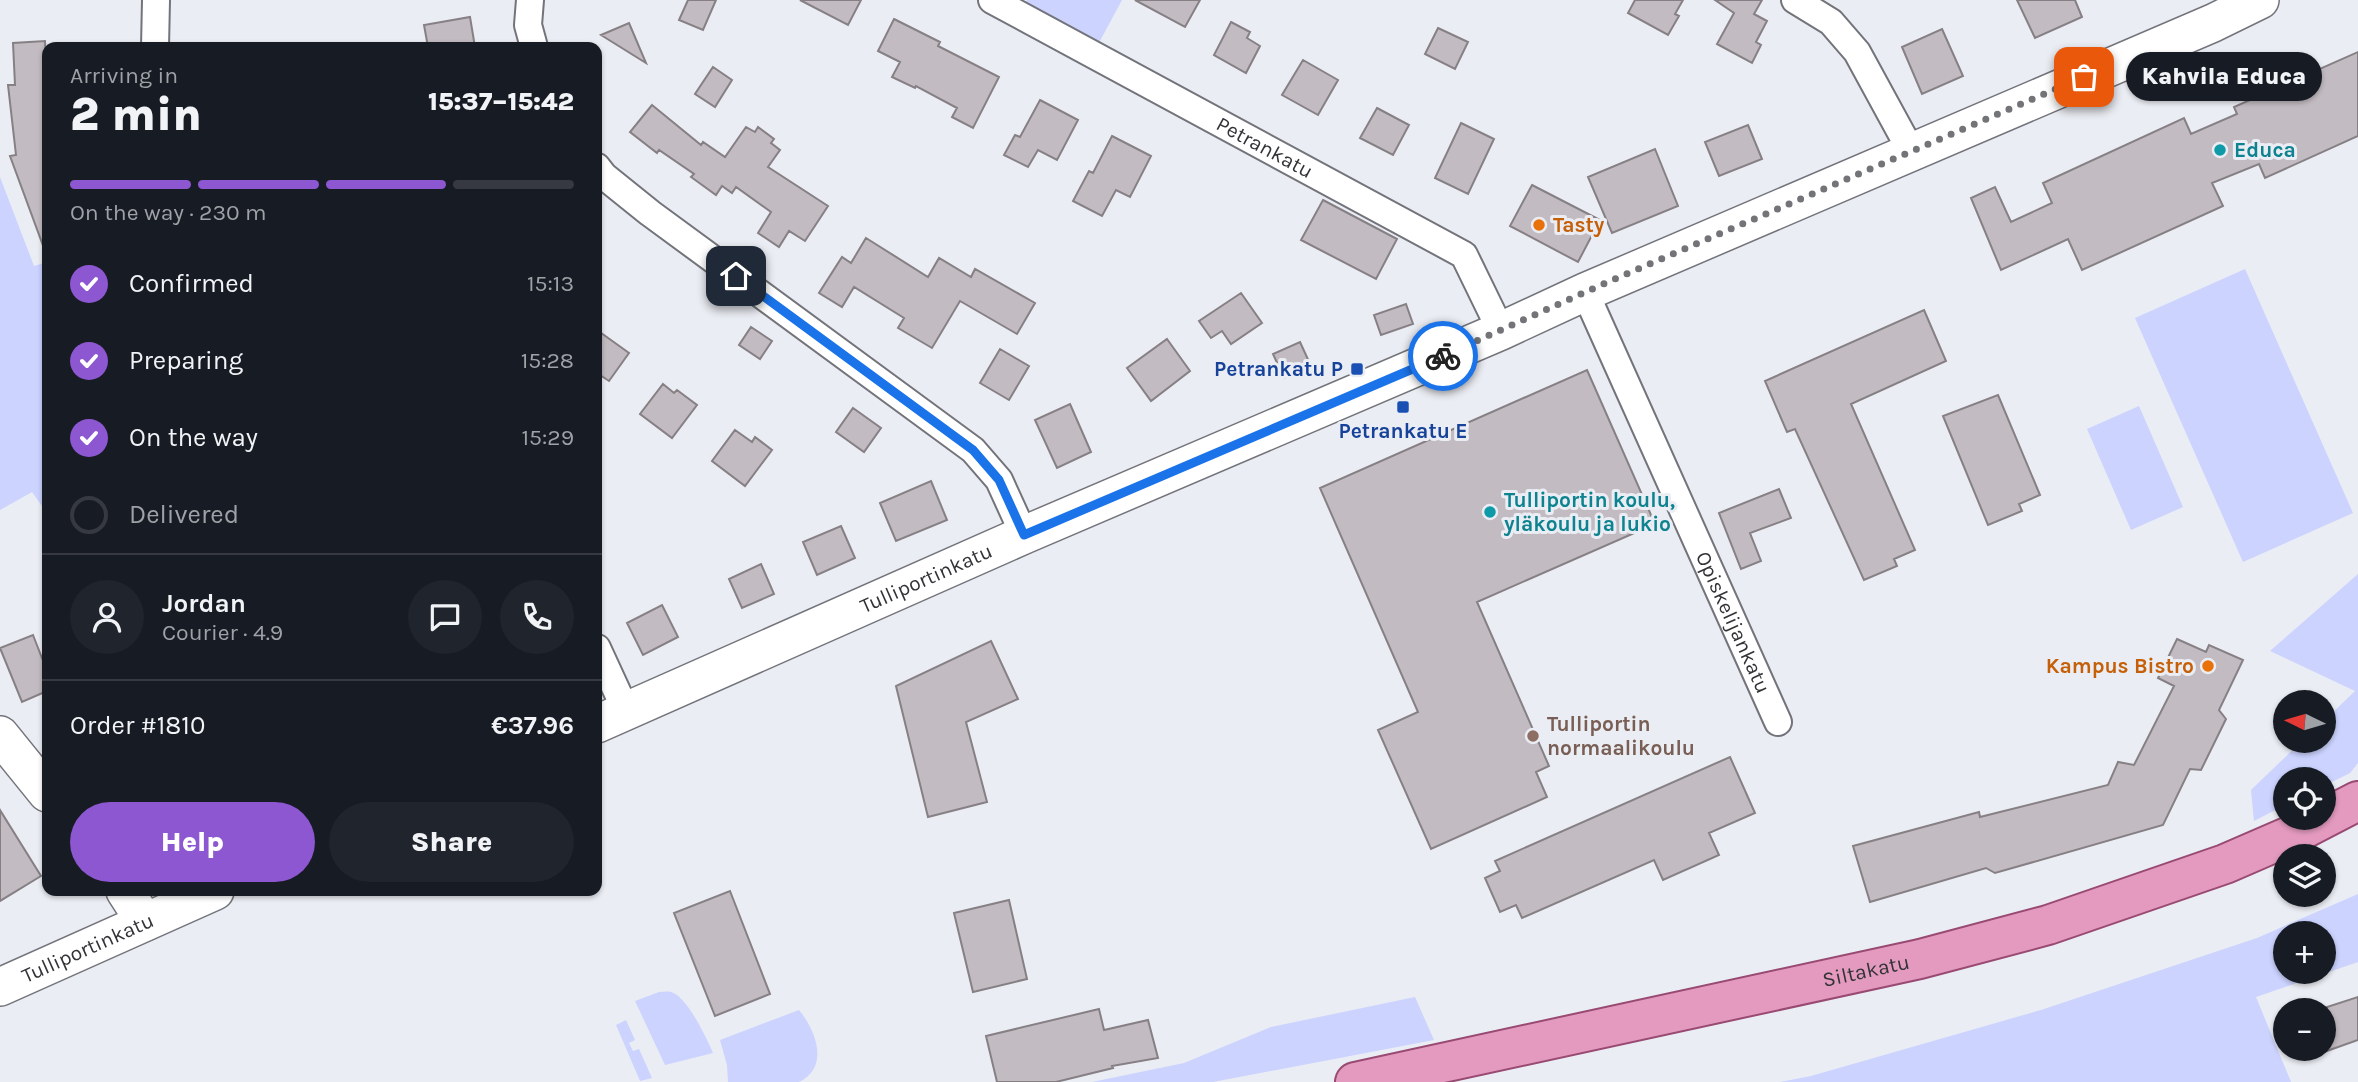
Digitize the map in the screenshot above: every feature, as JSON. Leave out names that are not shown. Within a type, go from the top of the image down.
[{"type":"main road","name":"Siltakatu","points":[[1355,1082],[1908,962],[2048,925],[2225,864],[2292,835],[2358,801]]},
{"type":"street","points":[[155,42],[156,0]]},
{"type":"street","points":[[530,0],[528,25],[533,42]]},
{"type":"street","name":"Petrankatu","points":[[992,0],[1464,255],[1501,331]]},
{"type":"street","points":[[1795,0],[1831,22],[1857,52],[1911,151]]},
{"type":"street","name":"Tulliportinkatu","points":[[610,718],[1024,535],[2213,23],[2260,0]]},
{"type":"street","points":[[602,171],[650,213],[973,450],[999,480],[1024,535]]},
{"type":"street","name":"Opiskelijankatu","points":[[1585,292],[1778,722]]},
{"type":"street","points":[[602,659],[620,698],[610,718]]},
{"type":"street","points":[[0,735],[42,787]]},
{"type":"street","points":[[128,896],[145,922]]},
{"type":"street","name":"Tulliportinkatu","points":[[0,987],[204,896]]},
{"type":"shaded area","points":[[1027,0],[1122,0],[1094,52],[1020,13]]},
{"type":"shaded area","points":[[0,177],[34,266],[42,264],[42,506],[32,492],[0,510]]},
{"type":"shaded area","points":[[2245,269],[2353,513],[2243,562],[2135,318]]},
{"type":"shaded area","points":[[2139,406],[2183,507],[2131,530],[2087,429]]},
{"type":"shaded area","points":[[2358,574],[2358,763],[2350,773],[2336,780],[2336,767],[2275,767],[2289,753],[2336,753],[2336,709],[2355,691],[2270,651]]},
{"type":"shaded area","points":[[2273,769],[2273,811],[2254,821],[2251,790]]},
{"type":"shaded area","points":[[2358,894],[2358,962],[2336,970],[2336,921],[2296,921],[2328,907],[2336,907],[2336,904]]},
{"type":"shaded area","points":[[2273,931],[2273,984],[2294,984],[2256,997],[2273,1038],[2273,1061],[2282,1061],[2291,1082],[1780,1082],[1811,1076],[2041,1010]]},
{"type":"shaded area","points":[[659,992],[671,992],[683,1001],[696,1019],[713,1053],[665,1065],[635,1001]]},
{"type":"shaded area","points":[[1415,997],[1434,1040],[1213,1082],[1092,1082],[1184,1063],[1271,1027]]},
{"type":"shaded area","points":[[799,1010],[811,1028],[817,1048],[817,1058],[809,1075],[799,1082],[728,1082],[727,1065],[720,1040]]},
{"type":"shaded area","points":[[626,1020],[635,1040],[629,1043],[633,1051],[639,1049],[652,1078],[640,1081],[616,1025]]},
{"type":"building","points":[[688,0],[716,0],[703,30],[679,20]]},
{"type":"building","points":[[800,0],[861,0],[848,25]]},
{"type":"building","points":[[1135,0],[1200,0],[1185,27]]},
{"type":"building","points":[[1635,0],[1683,0],[1675,14],[1679,16],[1668,35],[1628,13]]},
{"type":"building","points":[[1715,0],[1762,0],[1754,14],[1767,21],[1756,42],[1761,45],[1752,63],[1717,44],[1734,13]]},
{"type":"building","points":[[2017,0],[2075,0],[2082,17],[2035,38]]},
{"type":"building","points":[[470,17],[474,42],[427,42],[424,25]]},
{"type":"building","points":[[894,19],[940,42],[938,46],[999,77],[973,128],[952,117],[957,108],[916,86],[915,88],[892,77],[900,62],[878,51]]},
{"type":"building","points":[[1231,22],[1250,32],[1247,38],[1260,46],[1246,73],[1214,55]]},
{"type":"building","points":[[629,23],[646,63],[601,35]]},
{"type":"building","points":[[1438,28],[1468,42],[1455,69],[1425,54]]},
{"type":"building","points":[[1942,29],[1963,76],[1922,94],[1902,47]]},
{"type":"building","points":[[45,41],[42,42],[42,243],[10,156],[16,155],[8,85],[15,85],[13,43]]},
{"type":"building","name":"Educa","points":[[2358,52],[2358,136],[2265,178],[2259,164],[2212,183],[2223,206],[2082,270],[2068,239],[2001,270],[1971,198],[1995,187],[2011,222],[2052,203],[2043,183],[2184,118],[2191,134],[2237,114],[2234,107]]},
{"type":"building","points":[[1303,60],[1338,80],[1318,115],[1282,95]]},
{"type":"building","points":[[713,67],[732,80],[715,107],[695,94]]},
{"type":"building","points":[[1040,100],[1078,120],[1057,160],[1038,150],[1028,167],[1004,155],[1015,135],[1020,137]]},
{"type":"building","points":[[652,105],[701,145],[703,142],[725,157],[746,127],[755,132],[758,127],[774,139],[771,143],[780,150],[768,167],[828,206],[805,241],[789,231],[779,247],[758,233],[771,212],[736,187],[732,193],[722,186],[716,195],[691,177],[694,174],[659,150],[657,153],[630,132]]},
{"type":"building","points":[[1377,108],[1409,125],[1393,155],[1360,138]]},
{"type":"building","points":[[1461,123],[1494,139],[1468,194],[1435,178]]},
{"type":"building","points":[[1748,125],[1762,159],[1719,176],[1705,142]]},
{"type":"building","points":[[1112,136],[1151,156],[1130,197],[1116,190],[1102,216],[1073,201],[1089,171],[1093,173]]},
{"type":"building","points":[[1655,149],[1678,206],[1612,233],[1588,177]]},
{"type":"building","points":[[1532,185],[1600,220],[1578,262],[1510,226]]},
{"type":"building","points":[[1323,200],[1397,239],[1376,279],[1301,240]]},
{"type":"building","points":[[866,238],[928,277],[939,258],[971,277],[975,269],[1035,303],[1017,334],[960,301],[932,348],[898,328],[904,318],[854,287],[842,307],[819,293],[842,257],[851,263]]},
{"type":"building","points":[[1241,293],[1262,323],[1231,344],[1222,331],[1211,338],[1199,321]]},
{"type":"building","points":[[1406,304],[1413,324],[1381,335],[1374,315]]},
{"type":"building","points":[[1924,310],[1946,361],[1851,404],[1915,550],[1894,559],[1897,566],[1864,580],[1795,429],[1787,432],[1765,381]]},
{"type":"building","points":[[751,327],[772,341],[760,359],[739,345]]},
{"type":"building","points":[[602,334],[629,353],[609,381],[602,376]]},
{"type":"building","points":[[1167,339],[1190,371],[1151,401],[1127,368]]},
{"type":"building","points":[[1300,342],[1311,366],[1284,378],[1273,354]]},
{"type":"building","points":[[1000,349],[1029,366],[1009,400],[980,383]]},
{"type":"building","name":"Tulliportin koulu, yläkoulu ja lukio","points":[[1587,370],[1655,524],[1477,602],[1549,766],[1536,772],[1547,797],[1431,849],[1378,730],[1418,712],[1320,488]]},
{"type":"building","points":[[663,384],[674,393],[677,390],[697,405],[672,438],[640,414]]},
{"type":"building","points":[[1998,395],[2040,495],[2019,504],[2022,511],[1988,525],[1943,416]]},
{"type":"building","points":[[1070,404],[1091,452],[1057,468],[1035,420]]},
{"type":"building","points":[[853,408],[881,428],[864,452],[836,432]]},
{"type":"building","points":[[735,430],[752,442],[755,437],[772,450],[745,486],[712,461]]},
{"type":"building","points":[[931,481],[947,520],[896,541],[880,503]]},
{"type":"building","points":[[1779,489],[1791,518],[1750,533],[1761,561],[1741,569],[1719,513]]},
{"type":"building","points":[[841,526],[855,558],[817,575],[803,542]]},
{"type":"building","points":[[761,564],[774,594],[742,608],[729,579]]},
{"type":"building","points":[[662,605],[678,637],[643,655],[627,623]]},
{"type":"building","points":[[33,635],[42,658],[42,693],[22,702],[0,648]]},
{"type":"building","points":[[2177,639],[2206,652],[2209,645],[2243,660],[2219,710],[2226,719],[2201,770],[2190,769],[2163,825],[1995,873],[1986,868],[1870,902],[1853,846],[1979,812],[1980,817],[2108,785],[2118,762],[2134,765],[2174,686],[2158,678]]},
{"type":"building","points":[[991,641],[1018,699],[966,722],[987,802],[928,817],[896,686]]},
{"type":"building","points":[[1730,757],[1755,813],[1709,833],[1719,855],[1663,880],[1654,860],[1522,918],[1516,905],[1500,912],[1485,878],[1500,871],[1495,861]]},
{"type":"building","points":[[0,810],[41,876],[0,901]]},
{"type":"building","points":[[730,891],[770,994],[715,1016],[674,913]]},
{"type":"building","points":[[1009,900],[1027,979],[973,992],[954,913]]},
{"type":"building","points":[[2358,997],[2358,1040],[2336,1048],[2336,1004]]},
{"type":"building","points":[[1099,1009],[1104,1030],[1148,1020],[1158,1058],[1112,1066],[1113,1068],[1056,1082],[997,1082],[986,1036]]},
{"type":"way so far","points":[[1443,356],[1610,281],[2084,77]]},
{"type":"place","name":"Kahvila Educa","points":[[2084,77]]},
{"type":"place","name":"Educa","points":[[2220,150]]},
{"type":"place","name":"Tasty","points":[[1539,225]]},
{"type":"place","name":"Petrankatu P","points":[[1357,369]]},
{"type":"place","name":"Petrankatu E","points":[[1403,407]]},
{"type":"place","name":"Tulliportin koulu, yläkoulu ja lukio","points":[[1490,512]]},
{"type":"place","name":"Kampus Bistro","points":[[2208,666]]},
{"type":"place","name":"Tulliportin normaalikoulu","points":[[1533,736]]},
{"type":"route","points":[[736,276],[973,450],[999,480],[1024,535],[1443,356]]}]
